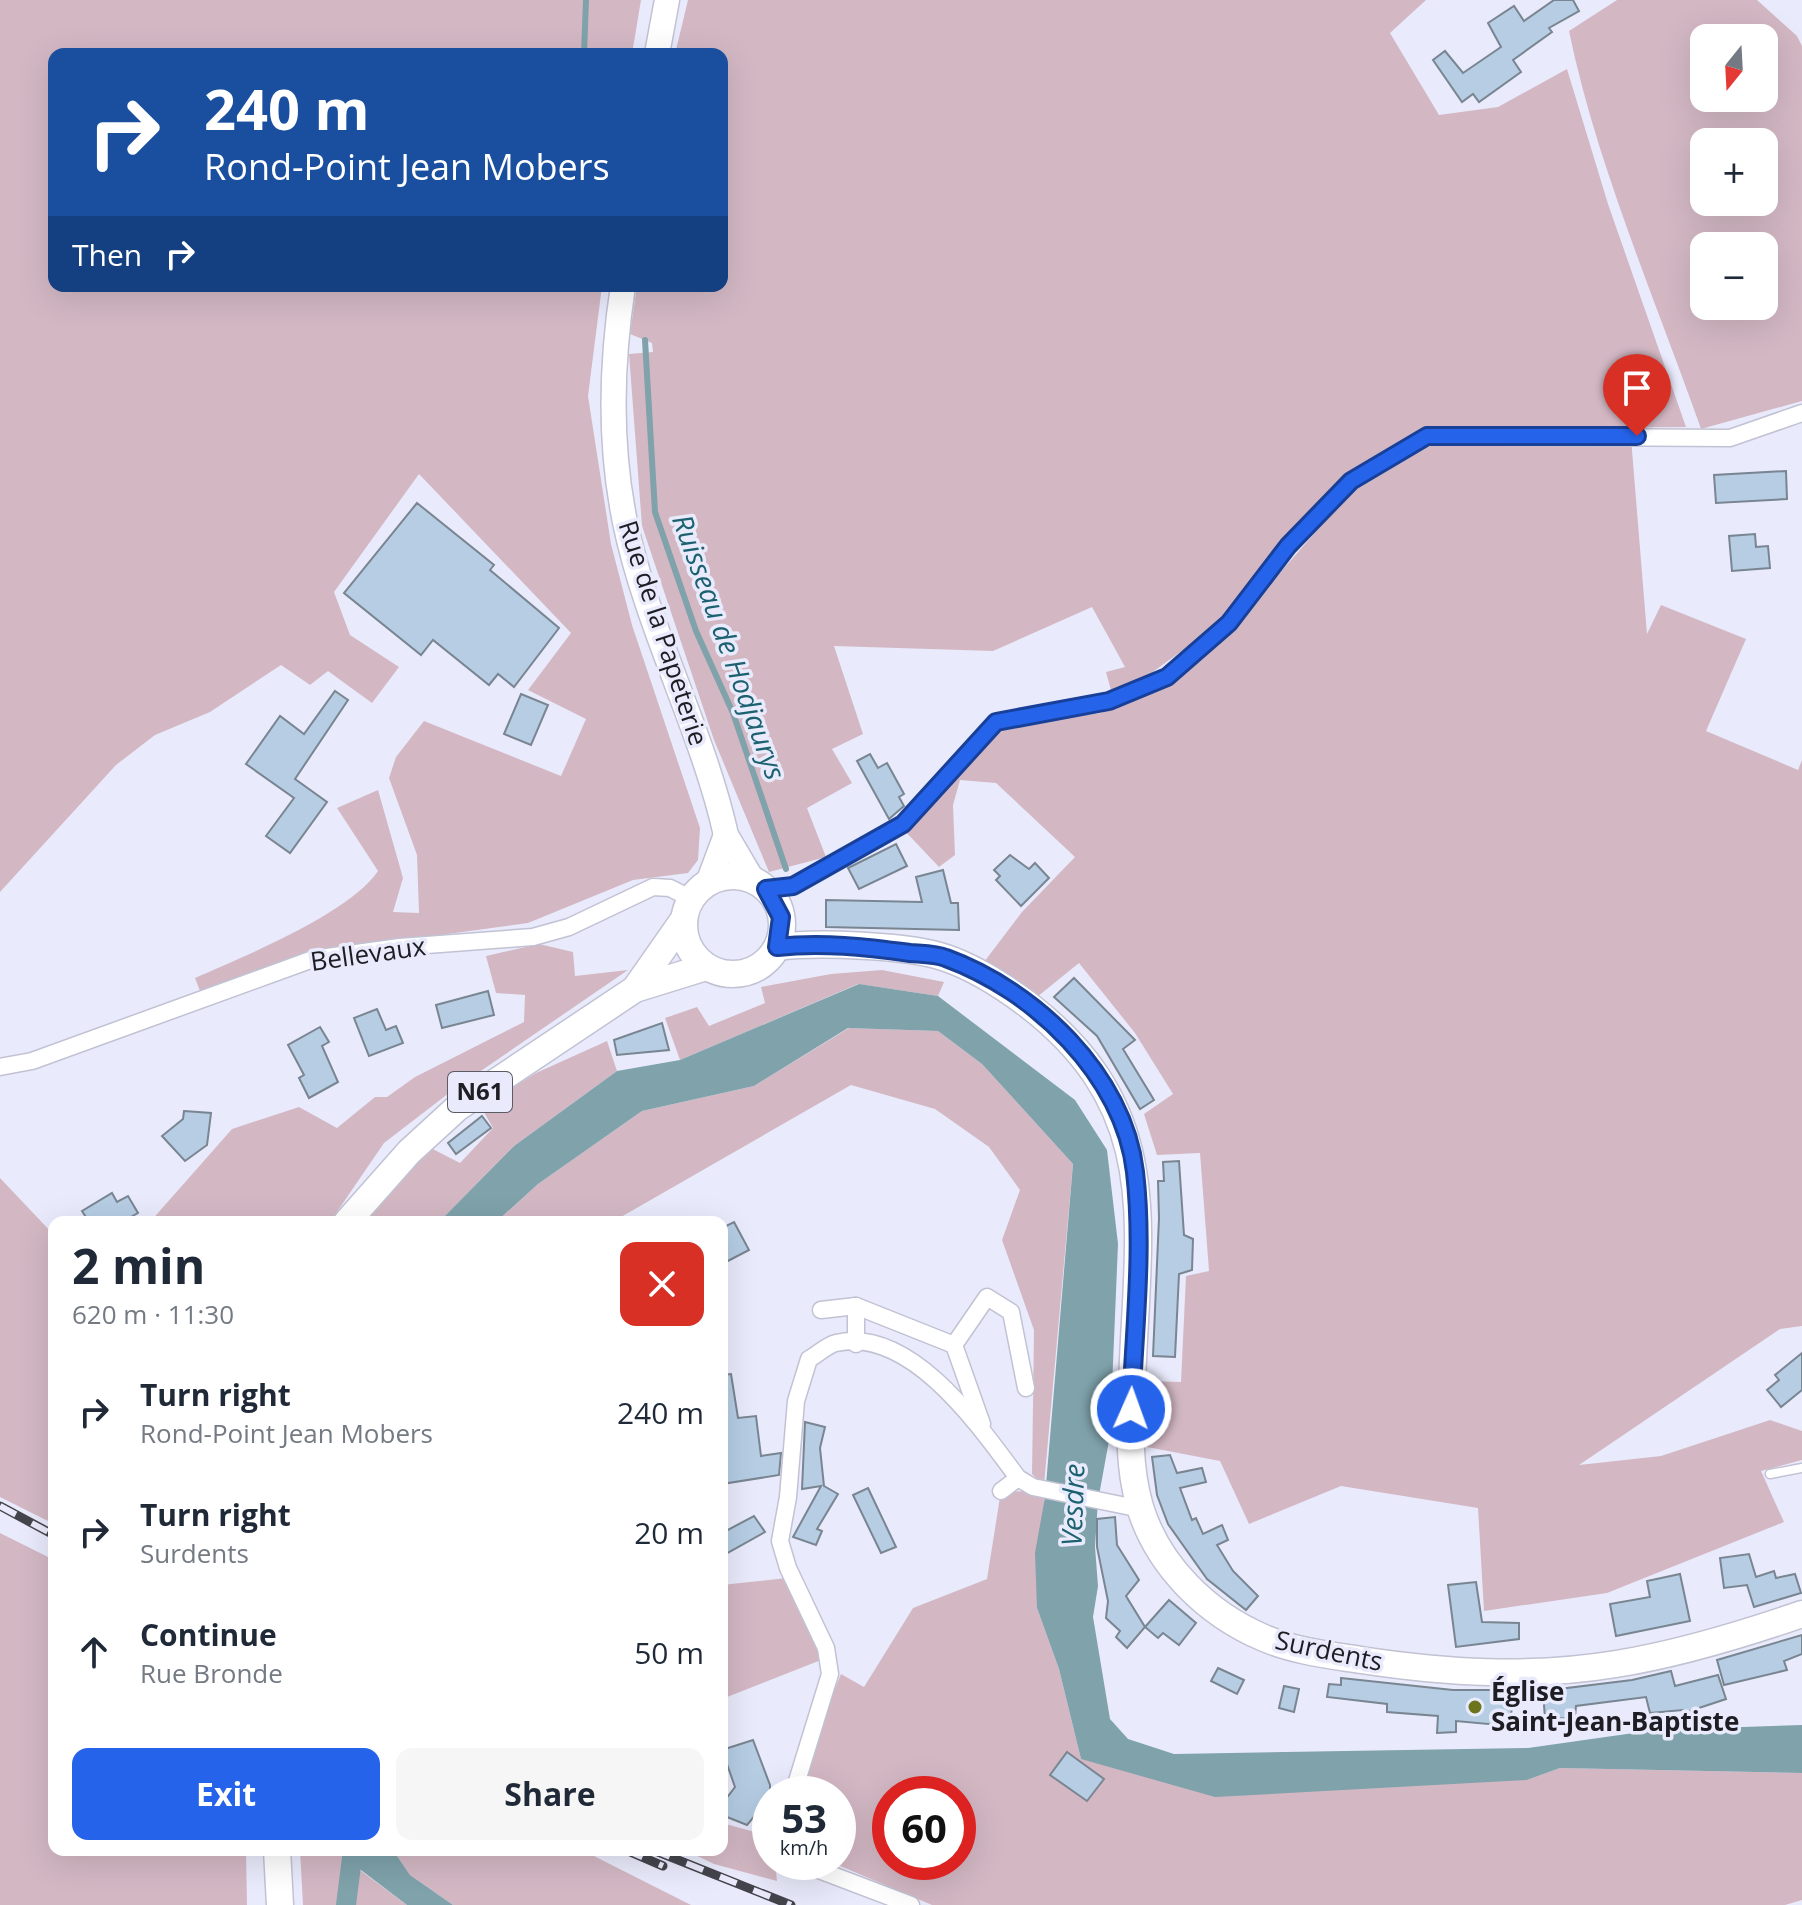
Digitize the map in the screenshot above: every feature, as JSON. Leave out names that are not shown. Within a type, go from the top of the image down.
[{"type":"main road","points":[[658,48],[667,0]]},
{"type":"main road","name":"Rue de la Papeterie","points":[[622,292],[616,331],[613,411],[625,523],[726,835],[760,885]]},
{"type":"main road","points":[[706,967],[688,946],[695,900],[726,835]]},
{"type":"main road","points":[[695,900],[729,877],[760,885],[781,917],[777,947]]},
{"type":"main road","name":"N61","points":[[635,989],[695,900]]},
{"type":"main road","name":"Surdents","points":[[777,947],[851,946],[944,957],[1004,987],[1048,1020],[1084,1058],[1111,1096],[1135,1169],[1137,1215],[1130,1438],[1132,1474],[1141,1509],[1169,1567],[1218,1611],[1263,1638],[1326,1654],[1477,1673],[1546,1672],[1614,1664],[1689,1649],[1802,1614]]},
{"type":"main road","name":"N61","points":[[352,1216],[409,1152],[457,1108],[635,989],[706,967],[719,972],[746,973],[759,967],[777,947]]},
{"type":"main road","points":[[277,1856],[280,1905]]},
{"type":"street","points":[[760,885],[793,886],[903,824],[996,722],[1109,701],[1167,677],[1229,623],[1288,546],[1351,481],[1427,436],[1730,438],[1802,413]]},
{"type":"street","name":"Bellevaux","points":[[0,1067],[32,1061],[313,959],[400,947],[533,937],[569,927],[653,887],[670,888],[695,900]]},
{"type":"street","points":[[954,1345],[987,1297],[1011,1312],[1026,1388]]},
{"type":"street","points":[[856,1306],[856,1344]]},
{"type":"street","points":[[821,1310],[856,1306],[954,1345],[985,1433]]},
{"type":"street","points":[[799,1776],[830,1674],[826,1648],[788,1568],[780,1541],[788,1497],[796,1401],[809,1359],[835,1343],[870,1344],[914,1362],[946,1389],[985,1433],[1018,1478],[1044,1490],[1141,1509]]},
{"type":"street","points":[[1001,1491],[1018,1478]]},
{"type":"street","points":[[845,1880],[911,1905]]},
{"type":"lane","points":[[1770,1474],[1802,1468]]},
{"type":"shaded area","points":[[0,0],[641,0],[633,48],[48,48],[48,292],[601,292],[588,396],[611,544],[632,625],[700,828],[698,860],[688,873],[633,880],[528,923],[316,952],[200,991],[195,978],[320,918],[364,887],[378,871],[337,808],[378,790],[403,878],[393,912],[419,913],[417,855],[389,778],[396,757],[424,721],[561,776],[586,719],[528,690],[571,633],[419,474],[334,592],[350,635],[399,667],[372,703],[328,671],[310,685],[281,665],[210,712],[155,735],[116,765],[0,892]]},
{"type":"shaded area","points":[[688,0],[1426,0],[1390,33],[1439,115],[1498,107],[1567,69],[1608,204],[1686,427],[1421,429],[1320,500],[1226,619],[1143,679],[1112,694],[1106,672],[1125,667],[1092,607],[993,651],[834,646],[863,734],[832,749],[852,783],[807,808],[826,857],[769,872],[714,740],[642,526],[629,354],[653,352],[652,343],[630,334],[636,292],[728,292],[728,48],[676,48]]},
{"type":"shaded area","points":[[1617,0],[1757,0],[1797,36],[1802,46],[1802,401],[1701,429],[1628,232],[1581,81],[1569,31]]},
{"type":"shaded area","points":[[1631,438],[1647,634],[1661,605],[1746,639],[1706,731],[1798,770],[1802,760],[1802,1326],[1780,1329],[1579,1465],[1661,1456],[1770,1420],[1802,1431],[1802,1460],[1761,1471],[1784,1522],[1607,1593],[1484,1611],[1478,1508],[1341,1486],[1249,1524],[1220,1461],[1147,1447],[1148,1381],[1181,1382],[1186,1276],[1209,1271],[1200,1153],[1157,1155],[1144,1114],[1173,1094],[1135,1033],[1079,963],[1037,997],[984,962],[1022,912],[1075,857],[996,783],[960,780],[953,805],[955,855],[939,867],[903,829],[996,727],[1101,713],[1178,675],[1245,613],[1346,497],[1388,464],[1437,443]]},
{"type":"shaded area","points":[[539,944],[573,952],[575,976],[628,970],[453,1090],[384,1143],[334,1216],[155,1216],[232,1129],[299,1107],[337,1128],[375,1097],[387,1097],[415,1077],[524,1022],[525,995],[496,993],[486,956]]},
{"type":"shaded area","points":[[882,970],[944,982],[938,996],[858,984],[680,1060],[665,1018],[697,1007],[709,1026],[765,1003],[761,987],[831,974]]},
{"type":"shaded area","points":[[849,1028],[938,1031],[982,1064],[1073,1164],[1044,1485],[1032,1474],[1034,1330],[1002,1240],[1020,1190],[989,1147],[935,1109],[851,1085],[623,1216],[503,1216],[538,1184],[642,1111],[754,1086]]},
{"type":"shaded area","points":[[607,1041],[617,1071],[514,1146],[445,1216],[359,1216],[419,1142],[460,1163],[493,1128],[481,1107],[536,1073]]},
{"type":"shaded area","points":[[0,1178],[48,1229],[48,1521],[0,1497]]},
{"type":"shaded area","points":[[1001,1491],[1045,1492],[1037,1608],[1059,1669],[1081,1759],[1527,1780],[1560,1768],[1802,1773],[1802,1900],[1785,1905],[932,1905],[873,1880],[976,1880],[976,1776],[872,1776],[872,1879],[856,1873],[856,1776],[804,1776],[816,1734],[841,1674],[864,1687],[913,1608],[987,1579]]},
{"type":"shaded area","points":[[0,1533],[48,1557],[48,1856],[246,1856],[247,1905],[0,1905]]},
{"type":"shaded area","points":[[786,1578],[808,1619],[821,1660],[728,1697],[728,1584]]},
{"type":"shaded area","points":[[728,1825],[752,1831],[752,1874],[697,1856],[728,1856]]},
{"type":"shaded area","points":[[300,1856],[354,1856],[357,1868],[407,1905],[303,1905]]},
{"type":"shaded area","points":[[397,1856],[594,1856],[691,1905],[453,1905],[410,1875]]},
{"type":"water","name":"Vesdre","points":[[859,984],[938,996],[1075,1100],[1107,1150],[1118,1244],[1110,1435],[1098,1501],[1095,1547],[1098,1586],[1093,1617],[1110,1719],[1128,1739],[1174,1754],[1528,1748],[1655,1730],[1802,1725],[1802,1773],[1560,1768],[1527,1780],[1215,1797],[1081,1759],[1059,1669],[1037,1608],[1035,1553],[1045,1497],[1073,1164],[982,1064],[938,1031],[848,1028],[754,1086],[642,1111],[538,1184],[503,1216],[445,1216],[514,1146],[617,1071],[680,1060]]},
{"type":"water","points":[[354,1856],[397,1856],[410,1875],[453,1905],[407,1905],[357,1867]]},
{"type":"building","points":[[1554,0],[1573,0],[1579,11],[1549,28],[1552,32],[1513,60],[1521,72],[1479,102],[1473,94],[1462,102],[1433,60],[1445,51],[1463,73],[1501,47],[1488,23],[1514,6],[1524,21]]},
{"type":"building","points":[[1786,471],[1787,499],[1716,503],[1714,475]]},
{"type":"building","points":[[417,503],[494,565],[490,570],[559,628],[514,687],[498,674],[489,685],[433,640],[421,655],[344,593]]},
{"type":"building","points":[[1755,534],[1756,547],[1768,546],[1770,568],[1732,571],[1729,536]]},
{"type":"building","points":[[335,691],[348,700],[295,779],[327,802],[290,853],[266,836],[294,798],[246,764],[280,716],[304,734]]},
{"type":"building","points":[[521,694],[548,705],[531,745],[504,734]]},
{"type":"building","points":[[870,754],[878,768],[887,763],[904,794],[899,797],[904,806],[889,819],[857,761]]},
{"type":"building","points":[[896,844],[907,866],[859,889],[848,868]]},
{"type":"building","points":[[1010,855],[1029,869],[1035,863],[1049,878],[1021,906],[996,880],[1000,876],[994,870]]},
{"type":"building","points":[[943,870],[951,903],[958,903],[959,930],[826,927],[826,900],[922,902],[916,877]]},
{"type":"building","points":[[1074,978],[1135,1040],[1123,1049],[1154,1100],[1140,1109],[1097,1036],[1054,997]]},
{"type":"building","points":[[488,991],[494,1015],[442,1028],[436,1005]]},
{"type":"building","points":[[377,1009],[386,1030],[396,1026],[403,1043],[369,1056],[354,1018]]},
{"type":"building","points":[[662,1023],[669,1050],[617,1055],[614,1040]]},
{"type":"building","points":[[320,1027],[329,1042],[322,1046],[338,1082],[309,1098],[299,1078],[304,1075],[288,1045]]},
{"type":"building","points":[[184,1111],[211,1113],[207,1145],[185,1161],[162,1136],[183,1119]]},
{"type":"building","points":[[482,1116],[491,1128],[456,1154],[448,1143]]},
{"type":"building","points":[[1179,1161],[1184,1235],[1193,1239],[1192,1270],[1179,1274],[1175,1357],[1153,1356],[1158,1181],[1164,1181],[1163,1162]]},
{"type":"building","points":[[112,1193],[117,1202],[128,1196],[138,1213],[133,1216],[85,1216],[82,1211]]},
{"type":"building","points":[[734,1222],[749,1250],[728,1261],[728,1225]]},
{"type":"building","points":[[1802,1353],[1802,1390],[1781,1407],[1767,1390],[1779,1380],[1775,1375]]},
{"type":"building","points":[[728,1374],[731,1374],[738,1418],[756,1416],[761,1456],[781,1453],[779,1475],[728,1483]]},
{"type":"building","points":[[805,1422],[825,1427],[820,1448],[824,1486],[838,1494],[817,1529],[822,1531],[816,1545],[793,1537],[821,1486],[802,1489]]},
{"type":"building","points":[[1170,1455],[1177,1473],[1202,1468],[1206,1482],[1180,1488],[1192,1520],[1196,1518],[1203,1534],[1222,1525],[1228,1540],[1217,1545],[1233,1571],[1258,1596],[1246,1610],[1207,1579],[1168,1524],[1157,1495],[1152,1457]]},
{"type":"building","points":[[868,1488],[896,1547],[881,1553],[853,1495]]},
{"type":"building","points":[[754,1516],[765,1532],[728,1553],[728,1530]]},
{"type":"building","points":[[1115,1517],[1117,1545],[1139,1580],[1126,1596],[1145,1627],[1127,1648],[1116,1637],[1120,1631],[1106,1618],[1108,1601],[1097,1547],[1097,1519]]},
{"type":"building","points":[[1749,1554],[1756,1577],[1774,1571],[1776,1578],[1795,1574],[1801,1593],[1754,1607],[1747,1585],[1724,1588],[1720,1558]]},
{"type":"building","points":[[1680,1574],[1690,1621],[1616,1636],[1610,1604],[1650,1597],[1647,1581]]},
{"type":"building","points":[[1476,1582],[1482,1622],[1519,1623],[1519,1639],[1456,1647],[1448,1585]]},
{"type":"building","points":[[1169,1600],[1196,1623],[1179,1645],[1163,1633],[1158,1638],[1145,1627]]},
{"type":"building","points":[[1802,1635],[1802,1654],[1784,1661],[1787,1670],[1724,1685],[1717,1660]]},
{"type":"building","points":[[1218,1668],[1244,1680],[1237,1694],[1211,1681]]},
{"type":"building","points":[[1671,1671],[1675,1686],[1718,1675],[1726,1699],[1684,1713],[1683,1710],[1650,1713],[1646,1697],[1576,1706],[1575,1718],[1545,1719],[1543,1691],[1632,1680]]},
{"type":"building","points":[[1341,1678],[1453,1690],[1500,1690],[1499,1695],[1513,1696],[1510,1726],[1456,1721],[1456,1732],[1437,1733],[1438,1716],[1387,1712],[1387,1704],[1327,1697],[1329,1684],[1341,1685]]},
{"type":"building","points":[[1284,1686],[1299,1689],[1294,1712],[1279,1708]]},
{"type":"building","points":[[753,1740],[767,1776],[752,1776],[752,1819],[747,1825],[728,1817],[728,1796],[735,1787],[728,1767],[728,1748]]},
{"type":"building","points":[[1067,1752],[1104,1779],[1087,1801],[1050,1775]]},
{"type":"waterway","name":"Ruisseau de Hodjaurys","points":[[584,48],[586,0]]},
{"type":"waterway","name":"Ruisseau de Hodjaurys","points":[[645,340],[655,512],[696,631],[733,713],[786,869]]},
{"type":"waterway","points":[[346,1905],[352,1856]]},
{"type":"railway","points":[[0,1506],[48,1532]]},
{"type":"railway","points":[[640,1856],[663,1866]]},
{"type":"railway","points":[[668,1856],[791,1905]]},
{"type":"place","name":"Église Saint-Jean-Baptiste","points":[[1475,1707]]},
{"type":"route","points":[[1131,1409],[1137,1215],[1135,1169],[1111,1096],[1084,1058],[1048,1020],[1004,987],[944,957],[851,946],[800,944],[777,947],[782,932],[781,917],[776,902],[766,889],[793,886],[836,865],[903,824],[996,722],[1109,701],[1167,677],[1229,623],[1288,546],[1351,481],[1427,436],[1637,436]]}]
